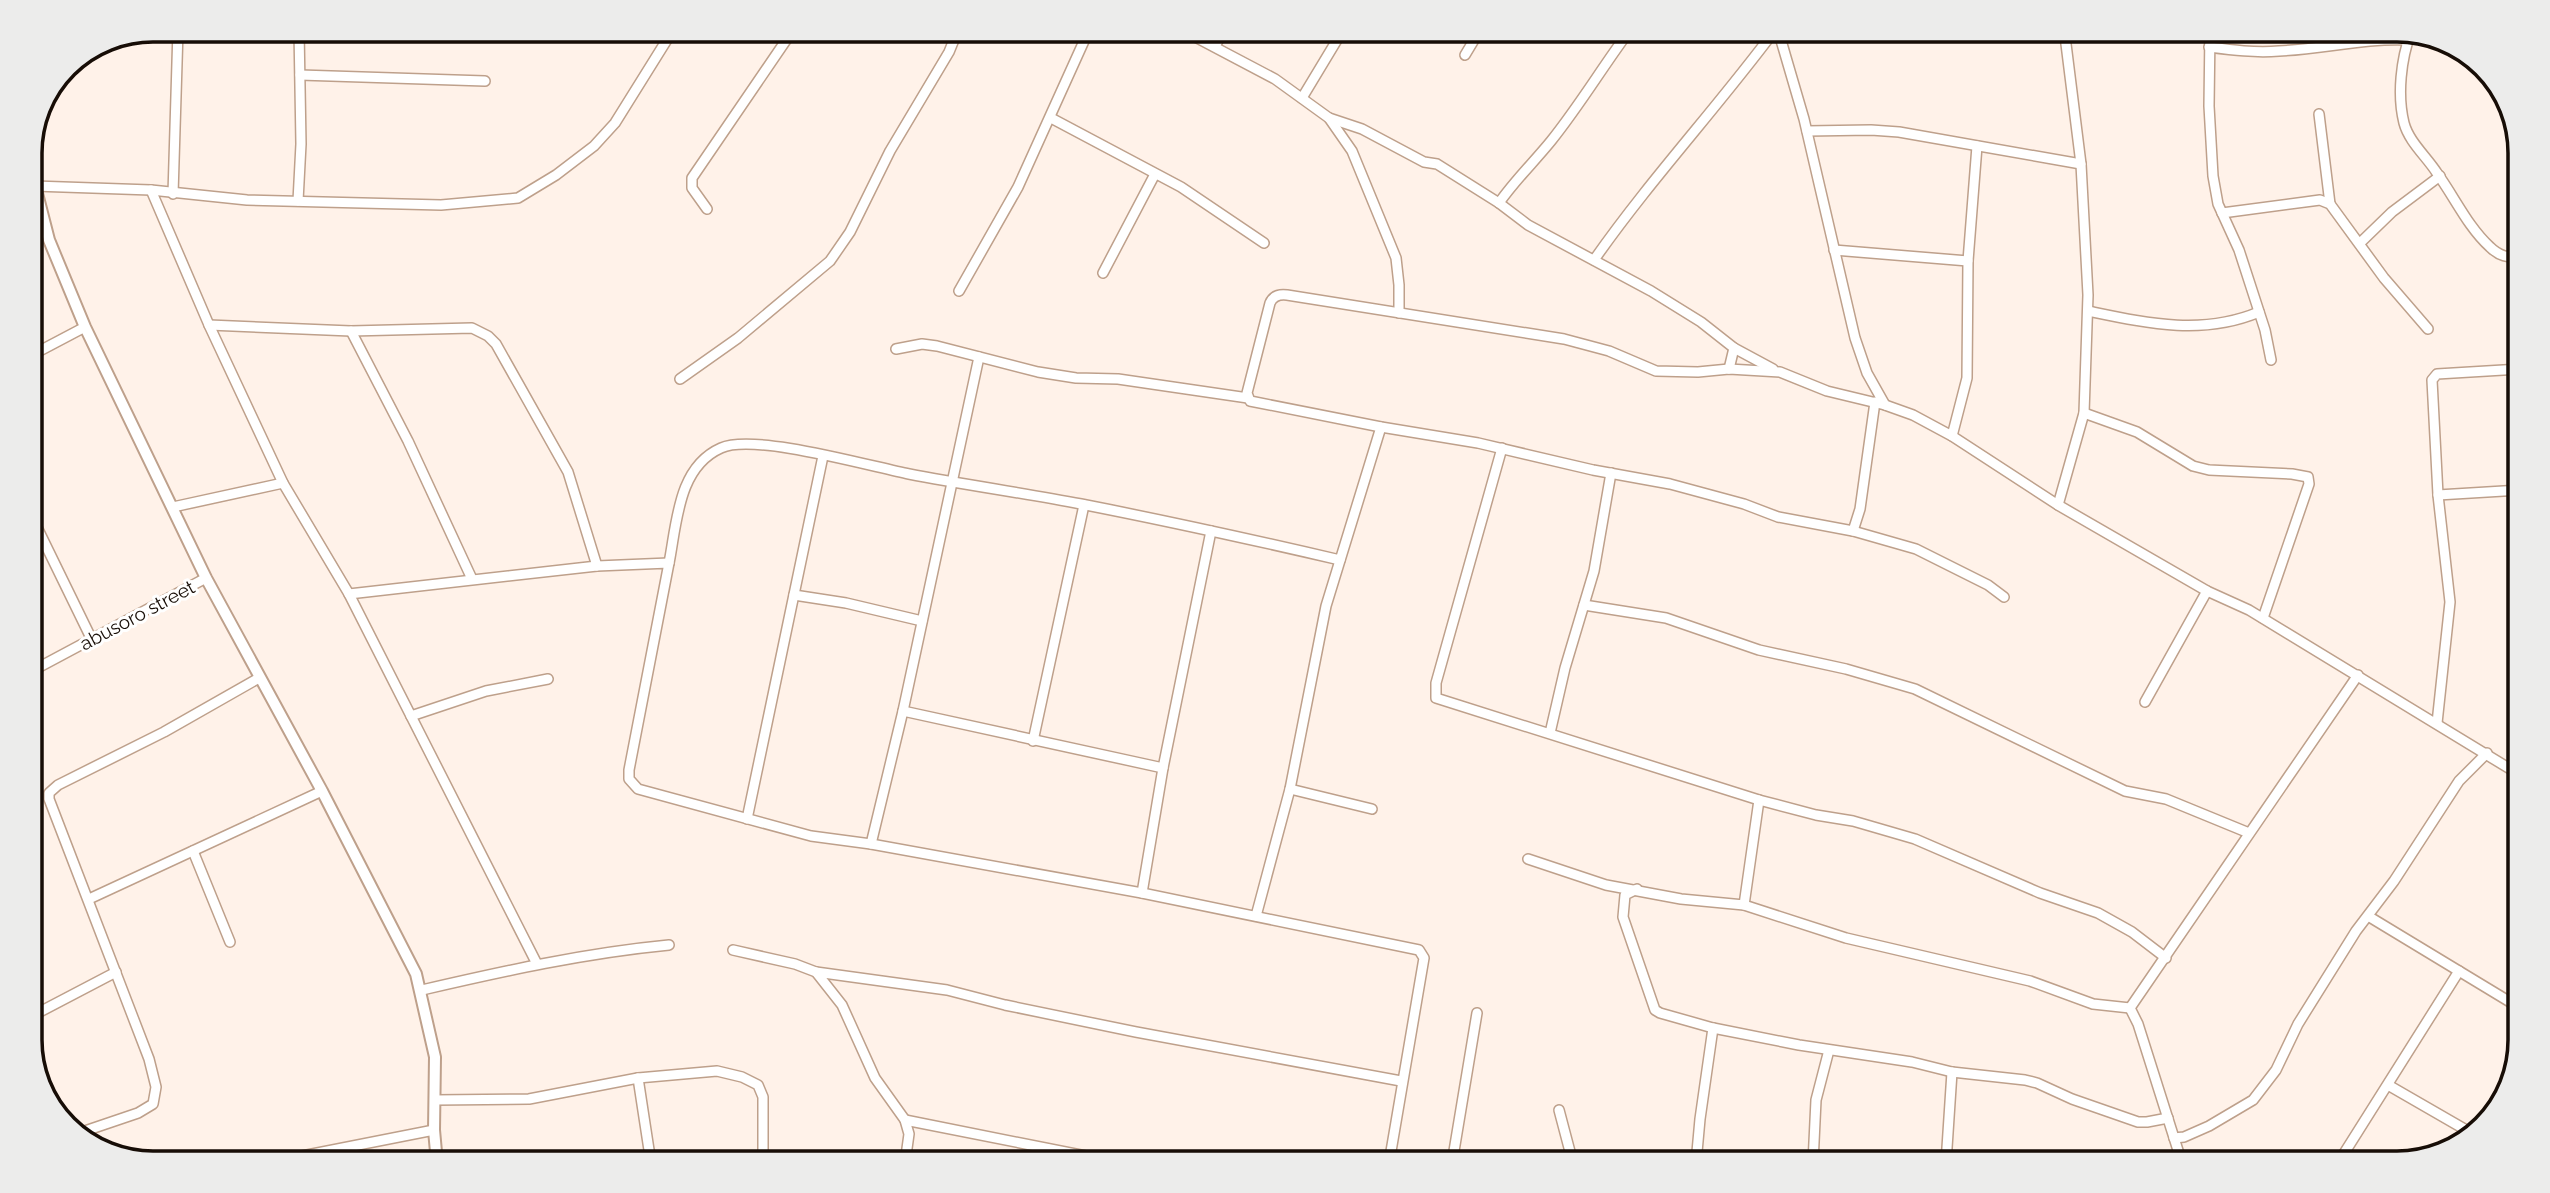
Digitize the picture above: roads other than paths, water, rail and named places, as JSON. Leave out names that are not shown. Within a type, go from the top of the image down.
[{"type":"street","points":[[173,194],[178,42]]},
{"type":"street","points":[[298,201],[301,144],[299,42]]},
{"type":"street","points":[[42,186],[151,190],[247,200],[442,205],[518,198],[556,175],[594,146],[615,123],[666,42]]},
{"type":"street","points":[[707,209],[692,188],[692,178],[785,42]]},
{"type":"street","points":[[680,379],[738,338],[830,261],[850,232],[890,151],[953,42]]},
{"type":"street","points":[[959,291],[1018,187],[1084,42]]},
{"type":"street","points":[[1207,42],[1275,79],[1329,118],[1362,129],[1424,162],[1437,164],[1499,203],[1528,225],[1701,322],[1734,348],[1780,372],[1827,391],[1913,415],[1952,436],[2057,505],[2207,591],[2263,618],[2508,767]]},
{"type":"street","points":[[1215,46],[1217,42]]},
{"type":"street","points":[[1302,99],[1336,42]]},
{"type":"street","points":[[1465,55],[1473,42]]},
{"type":"street","points":[[1499,203],[1513,182],[1550,143],[1621,42]]},
{"type":"street","points":[[1594,260],[1637,199],[1768,42]]},
{"type":"street","points":[[1781,42],[1807,131],[1863,361],[1880,404],[1860,509],[1853,531]]},
{"type":"street","points":[[2057,505],[2084,413],[2088,311],[2081,164],[2066,42]]},
{"type":"street","points":[[2209,42],[2213,176],[2218,204],[2239,250],[2271,360]]},
{"type":"street","points":[[2209,47],[2252,52],[2282,51],[2353,42]]},
{"type":"street","points":[[2408,43],[2401,75],[2404,124],[2475,231],[2492,249],[2508,257]]},
{"type":"street","points":[[300,75],[485,80]]},
{"type":"street","points":[[2319,114],[2330,204],[2384,278],[2428,329]]},
{"type":"street","points":[[1051,118],[1218,210],[1264,243]]},
{"type":"street","points":[[1329,118],[1352,151],[1396,258],[1399,313]]},
{"type":"street","points":[[1807,131],[1899,132],[2081,164]]},
{"type":"street","points":[[1952,436],[1966,379],[1968,261],[1977,146]]},
{"type":"street","points":[[1103,273],[1155,174]]},
{"type":"street","points":[[2360,243],[2392,212],[2440,176]]},
{"type":"street","points":[[151,190],[209,325],[284,483],[349,594],[537,964]]},
{"type":"street","points":[[2222,214],[2320,200],[2330,204]]},
{"type":"street","points":[[42,215],[49,240],[85,327],[206,578],[322,791],[416,974],[422,990],[435,1057],[436,1151]]},
{"type":"street","points":[[1834,250],[1968,261]]},
{"type":"street","points":[[1248,398],[1247,393],[1272,299],[1280,294],[1564,339],[1609,351],[1656,372],[1729,369],[1780,372]]},
{"type":"street","points":[[2088,311],[2152,324],[2190,327],[2223,324],[2259,312]]},
{"type":"street","points":[[209,325],[351,331],[459,328],[475,329],[488,336],[496,344],[568,472],[597,566]]},
{"type":"street","points":[[42,350],[85,327]]},
{"type":"street","points":[[351,331],[408,441],[472,579]]},
{"type":"street","points":[[896,349],[922,344],[1038,372],[1076,378],[1118,379],[1248,398],[1250,401],[1502,448],[1670,484],[1744,504],[1778,517],[1853,531],[1916,549],[2004,597]]},
{"type":"street","points":[[1729,369],[1734,348]]},
{"type":"street","points":[[872,844],[979,357]]},
{"type":"street","points":[[2437,723],[2449,602],[2438,495],[2434,376],[2437,373],[2508,370]]},
{"type":"street","points":[[2084,413],[2137,432],[2193,466],[2209,470],[2308,477],[2309,484],[2263,618]]},
{"type":"street","points":[[1256,916],[1290,789],[1326,606],[1381,427]]},
{"type":"street","points":[[1340,560],[1084,505],[769,445],[734,444],[721,448],[699,462],[682,495],[631,755],[629,779],[638,789],[811,836],[872,844],[1142,893],[1419,950],[1423,957],[1391,1151]]},
{"type":"street","points":[[1502,448],[1436,683],[1436,698],[1759,800],[1816,815],[1853,821],[1915,839],[2040,893],[2098,913],[2132,932],[2166,958]]},
{"type":"street","points":[[747,819],[823,456]]},
{"type":"street","points":[[1550,733],[1565,668],[1594,571],[1611,473]]},
{"type":"street","points":[[173,507],[284,483]]},
{"type":"street","points":[[2438,495],[2508,491]]},
{"type":"street","points":[[1033,741],[1084,505]]},
{"type":"street","points":[[1142,893],[1163,768],[1211,531]]},
{"type":"street","points":[[42,538],[92,640]]},
{"type":"street","points":[[349,594],[597,566],[669,563]]},
{"type":"street","name":"abusoro street","points":[[42,666],[206,578]]},
{"type":"street","points":[[2146,702],[2207,591]]},
{"type":"street","points":[[794,596],[846,603],[922,621]]},
{"type":"street","points":[[1584,605],[1666,618],[1759,650],[1846,669],[1915,689],[2125,791],[2166,799],[2249,833]]},
{"type":"street","points":[[2130,1008],[2358,674]]},
{"type":"street","points":[[88,1130],[138,1114],[153,1104],[154,1072],[49,799],[51,790],[164,732],[259,678]]},
{"type":"street","points":[[411,716],[486,691],[548,679]]},
{"type":"street","points":[[903,711],[1163,768]]},
{"type":"street","points":[[2178,1140],[2209,1126],[2253,1100],[2276,1070],[2298,1024],[2356,931],[2459,781],[2487,753]]},
{"type":"street","points":[[1290,789],[1372,809]]},
{"type":"street","points":[[89,899],[322,791]]},
{"type":"street","points":[[1744,905],[1759,800]]},
{"type":"street","points":[[193,851],[230,942]]},
{"type":"street","points":[[1528,859],[1606,884],[1681,899],[1744,905],[1846,938],[2030,981],[2093,1004],[2130,1008]]},
{"type":"street","points":[[1637,889],[1625,895],[1622,910],[1655,1010],[1660,1013],[1713,1028],[1829,1050],[1912,1062],[1952,1072],[2016,1078],[2037,1083],[2072,1100],[2137,1122],[2168,1118]]},
{"type":"street","points":[[2368,916],[2508,1001]]},
{"type":"street","points":[[422,990],[537,964],[617,950],[669,945]]},
{"type":"street","points":[[733,950],[816,972],[947,990],[1136,1032],[1401,1081]]},
{"type":"street","points":[[2346,1151],[2459,971]]},
{"type":"street","points":[[42,1011],[116,972]]},
{"type":"street","points":[[816,972],[842,1005],[875,1078],[905,1120],[909,1133],[907,1151]]},
{"type":"street","points":[[2130,1008],[2138,1024],[2180,1151]]},
{"type":"street","points":[[1454,1151],[1478,1013]]},
{"type":"street","points":[[1697,1151],[1713,1028]]},
{"type":"street","points":[[1814,1151],[1816,1100],[1829,1050]]},
{"type":"street","points":[[435,1100],[529,1099],[638,1077],[717,1071],[741,1077],[758,1086],[763,1097],[762,1151]]},
{"type":"street","points":[[1946,1151],[1952,1072]]},
{"type":"street","points":[[638,1077],[649,1151]]},
{"type":"street","points":[[2388,1085],[2464,1128]]},
{"type":"street","points":[[1559,1110],[1570,1151]]},
{"type":"street","points":[[905,1120],[1058,1151]]},
{"type":"street","points":[[327,1151],[434,1130]]}]
